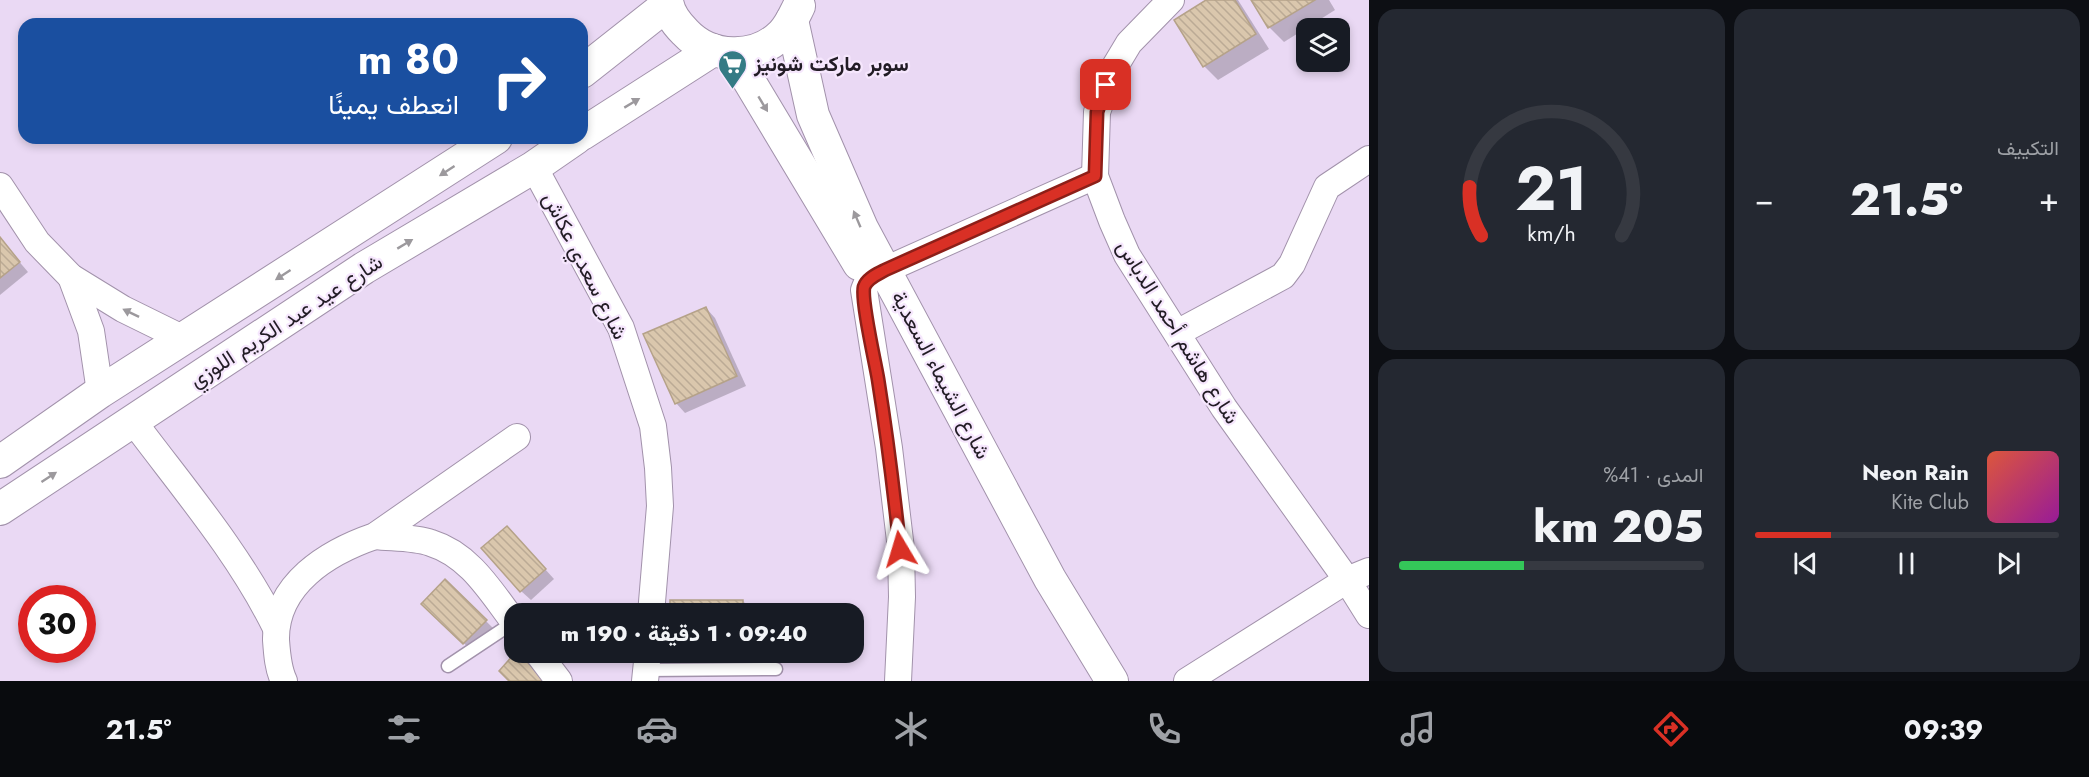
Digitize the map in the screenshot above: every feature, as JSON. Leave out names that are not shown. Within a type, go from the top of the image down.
[{"type":"street","name":"شارع هاشم أحمد الدباس","points":[[1171,0],[1128,43],[1111,73],[1097,112],[1095,176],[1127,255],[1224,408],[1358,575],[1369,615]]},
{"type":"street","points":[[588,67],[667,3],[678,25],[693,41],[723,52],[750,52],[767,45],[781,34],[798,6]]},
{"type":"street","name":"شارع الشيماء السعدية","points":[[798,6],[813,115],[862,228],[877,275],[1086,681]]},
{"type":"street","points":[[588,131],[723,52]]},
{"type":"street","name":"شارع الشيماء السعدية","points":[[723,52],[877,275],[1083,637],[1112,681]]},
{"type":"street","name":"شارع عيد عبد الكريم اللوزي","points":[[0,462],[100,392],[487,144]]},
{"type":"street","name":"شارع عيد عبد الكريم اللوزي","points":[[0,509],[364,268],[534,167],[567,144]]},
{"type":"street","points":[[1177,333],[1283,276],[1292,264],[1327,187],[1369,159]]},
{"type":"street","name":"شارع سعدي عكاش","points":[[534,167],[621,328],[653,426],[660,506],[652,603]]},
{"type":"street","points":[[898,681],[902,597],[900,549],[889,448],[864,295],[865,286],[877,275],[1095,176]]},
{"type":"street","points":[[0,186],[37,242],[71,278],[123,309],[184,339]]},
{"type":"street","points":[[71,278],[91,331],[100,392]]},
{"type":"street","points":[[133,421],[243,569],[276,628]]},
{"type":"street","points":[[284,681],[277,653],[276,628],[288,596],[302,576],[326,558],[375,536],[517,437]]},
{"type":"street","points":[[375,536],[430,542],[453,552],[468,564],[504,609]]},
{"type":"street","points":[[1187,681],[1358,575]]},
{"type":"street","points":[[545,663],[559,681]]},
{"type":"lane","points":[[448,666],[504,629]]},
{"type":"lane","points":[[646,668],[776,669]]},
{"type":"building","points":[[1206,0],[1235,0],[1256,34],[1203,67],[1174,20]]},
{"type":"building","points":[[1251,0],[1315,0],[1268,28]]},
{"type":"building","points":[[0,237],[20,262],[0,278]]},
{"type":"building","points":[[706,307],[737,376],[675,404],[643,334]]},
{"type":"building","points":[[507,526],[546,569],[520,592],[481,548]]},
{"type":"building","points":[[445,579],[487,620],[463,644],[421,604]]},
{"type":"building","points":[[670,600],[743,600],[743,603],[670,603]]},
{"type":"building","points":[[506,663],[537,663],[556,681],[509,681],[499,671]]},
{"type":"building","points":[[670,663],[743,663],[743,666],[670,665]]},
{"type":"place","name":"سوبر ماركت شونيز","points":[[733,90]]},
{"type":"route","points":[[900,549],[889,448],[864,295],[865,286],[868,280],[885,270],[1095,176],[1095,128],[1097,112],[1106,85]]}]
